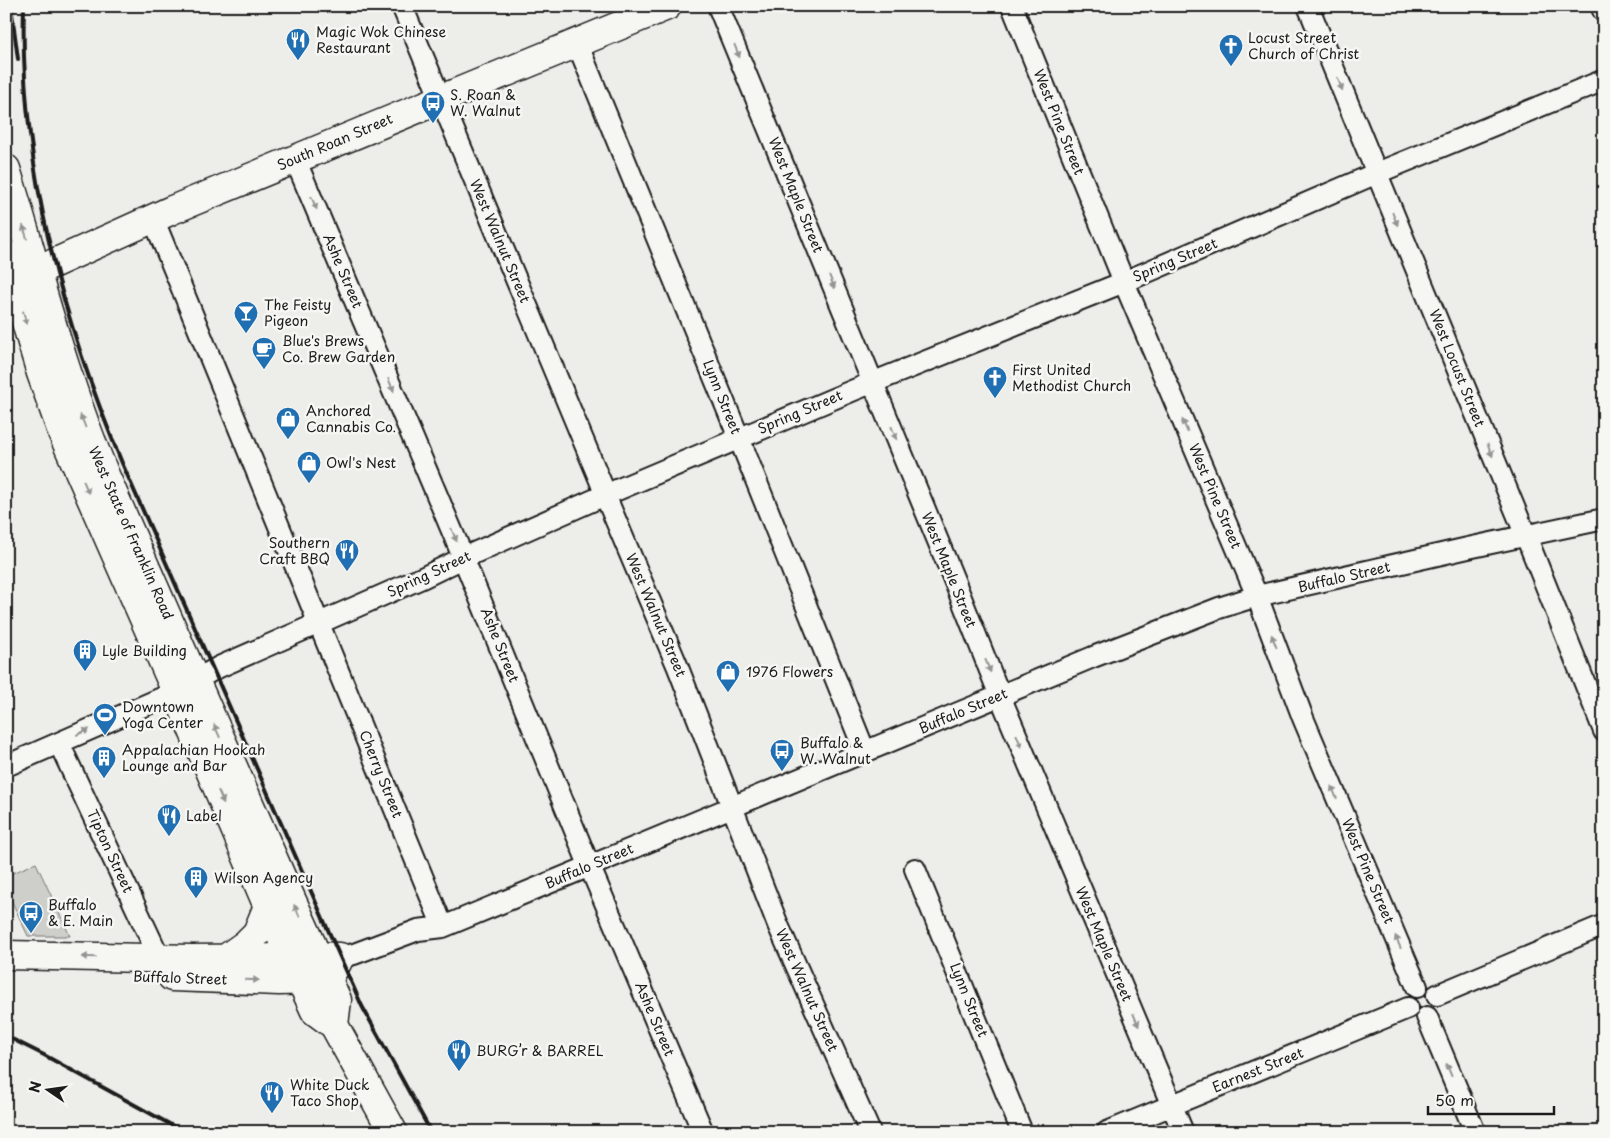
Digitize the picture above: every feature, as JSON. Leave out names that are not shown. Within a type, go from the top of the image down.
[{"type":"main road","name":"South Roan Street","points":[[19,279],[153,218],[667,6]]},
{"type":"main road","name":"West State of Franklin Road","points":[[6,169],[19,279],[41,373],[62,432],[186,685],[315,966],[315,1010],[334,1025],[393,1132]]},
{"type":"main road","name":"West State of Franklin Road","points":[[6,255],[19,279]]},
{"type":"main road","name":"West State of Franklin Road","points":[[186,685],[268,906],[315,966]]},
{"type":"main road","points":[[225,959],[246,944],[257,933],[268,906]]},
{"type":"main road","name":"Buffalo Street","points":[[6,955],[225,959],[315,966]]},
{"type":"main road","name":"Buffalo Street","points":[[6,972],[315,966]]},
{"type":"street","name":"West Walnut Street","points":[[402,6],[677,665],[778,925],[870,1132]]},
{"type":"street","name":"West Maple Street","points":[[718,6],[1000,696],[1183,1132]]},
{"type":"street","name":"West Pine Street","points":[[1012,6],[1124,282],[1257,596],[1303,718],[1417,987]]},
{"type":"street","name":"West Locust Street","points":[[1308,6],[1604,731]]},
{"type":"street","points":[[1602,6],[1604,12]]},
{"type":"street","name":"Lynn Street","points":[[577,43],[865,752]]},
{"type":"street","name":"Spring Street","points":[[6,766],[186,685],[219,667],[605,495],[873,383],[1124,282],[1604,80]]},
{"type":"street","name":"Ashe Street","points":[[296,159],[463,558],[589,866],[703,1132]]},
{"type":"street","name":"Cherry Street","points":[[153,218],[443,927]]},
{"type":"street","name":"Buffalo Street","points":[[315,966],[354,954],[418,930],[443,927],[1184,620],[1257,596],[1604,519]]},
{"type":"street","name":"Tipton Street","points":[[59,743],[160,959]]},
{"type":"street","name":"Lynn Street","points":[[915,869],[1022,1132]]},
{"type":"street","points":[[1437,996],[1604,926]]},
{"type":"street","points":[[1417,987],[1430,987],[1437,996],[1438,1006],[1427,1017],[1417,1016],[1408,1008],[1410,991],[1417,987]]},
{"type":"street","name":"Earnest Street","points":[[1107,1132],[1408,1008]]},
{"type":"street","points":[[1427,1017],[1474,1132]]},
{"type":"shaded area","points":[[36,863],[70,936],[28,936],[6,889],[6,876]]},
{"type":"railway","points":[[11,6],[18,59]]},
{"type":"railway","points":[[24,6],[24,65],[29,124],[37,182],[63,297],[100,408],[122,463],[362,1006],[431,1132]]},
{"type":"railway","points":[[6,1036],[184,1132]]},
{"type":"place","name":"Magic Wok Chinese Restaurant","points":[[298,61]]},
{"type":"place","name":"Locust Street Church of Christ","points":[[1231,67]]},
{"type":"place","name":"S. Roan & W. Walnut","points":[[433,124]]},
{"type":"place","name":"The Feisty Pigeon","points":[[246,334]]},
{"type":"place","name":"Blue's Brews Co. Brew Garden","points":[[264,370]]},
{"type":"place","name":"First United Methodist Church","points":[[995,399]]},
{"type":"place","name":"Anchored Cannabis Co.","points":[[288,440]]},
{"type":"place","name":"Owl's Nest","points":[[309,484]]},
{"type":"place","name":"Southern Craft BBQ","points":[[347,572]]},
{"type":"place","name":"Lyle Building","points":[[85,672]]},
{"type":"place","name":"1976 Flowers","points":[[728,693]]},
{"type":"place","name":"Downtown Yoga Center","points":[[105,736]]},
{"type":"place","name":"Buffalo & W. Walnut","points":[[782,772]]},
{"type":"place","name":"Appalachian Hookah Lounge and Bar","points":[[104,779]]},
{"type":"place","name":"Label","points":[[169,837]]},
{"type":"place","name":"Wilson Agency","points":[[196,899]]},
{"type":"place","name":"Buffalo & E. Main","points":[[31,934]]},
{"type":"place","name":"BURG’r & BARREL","points":[[459,1072]]},
{"type":"place","name":"White Duck Taco Shop","points":[[272,1114]]}]
